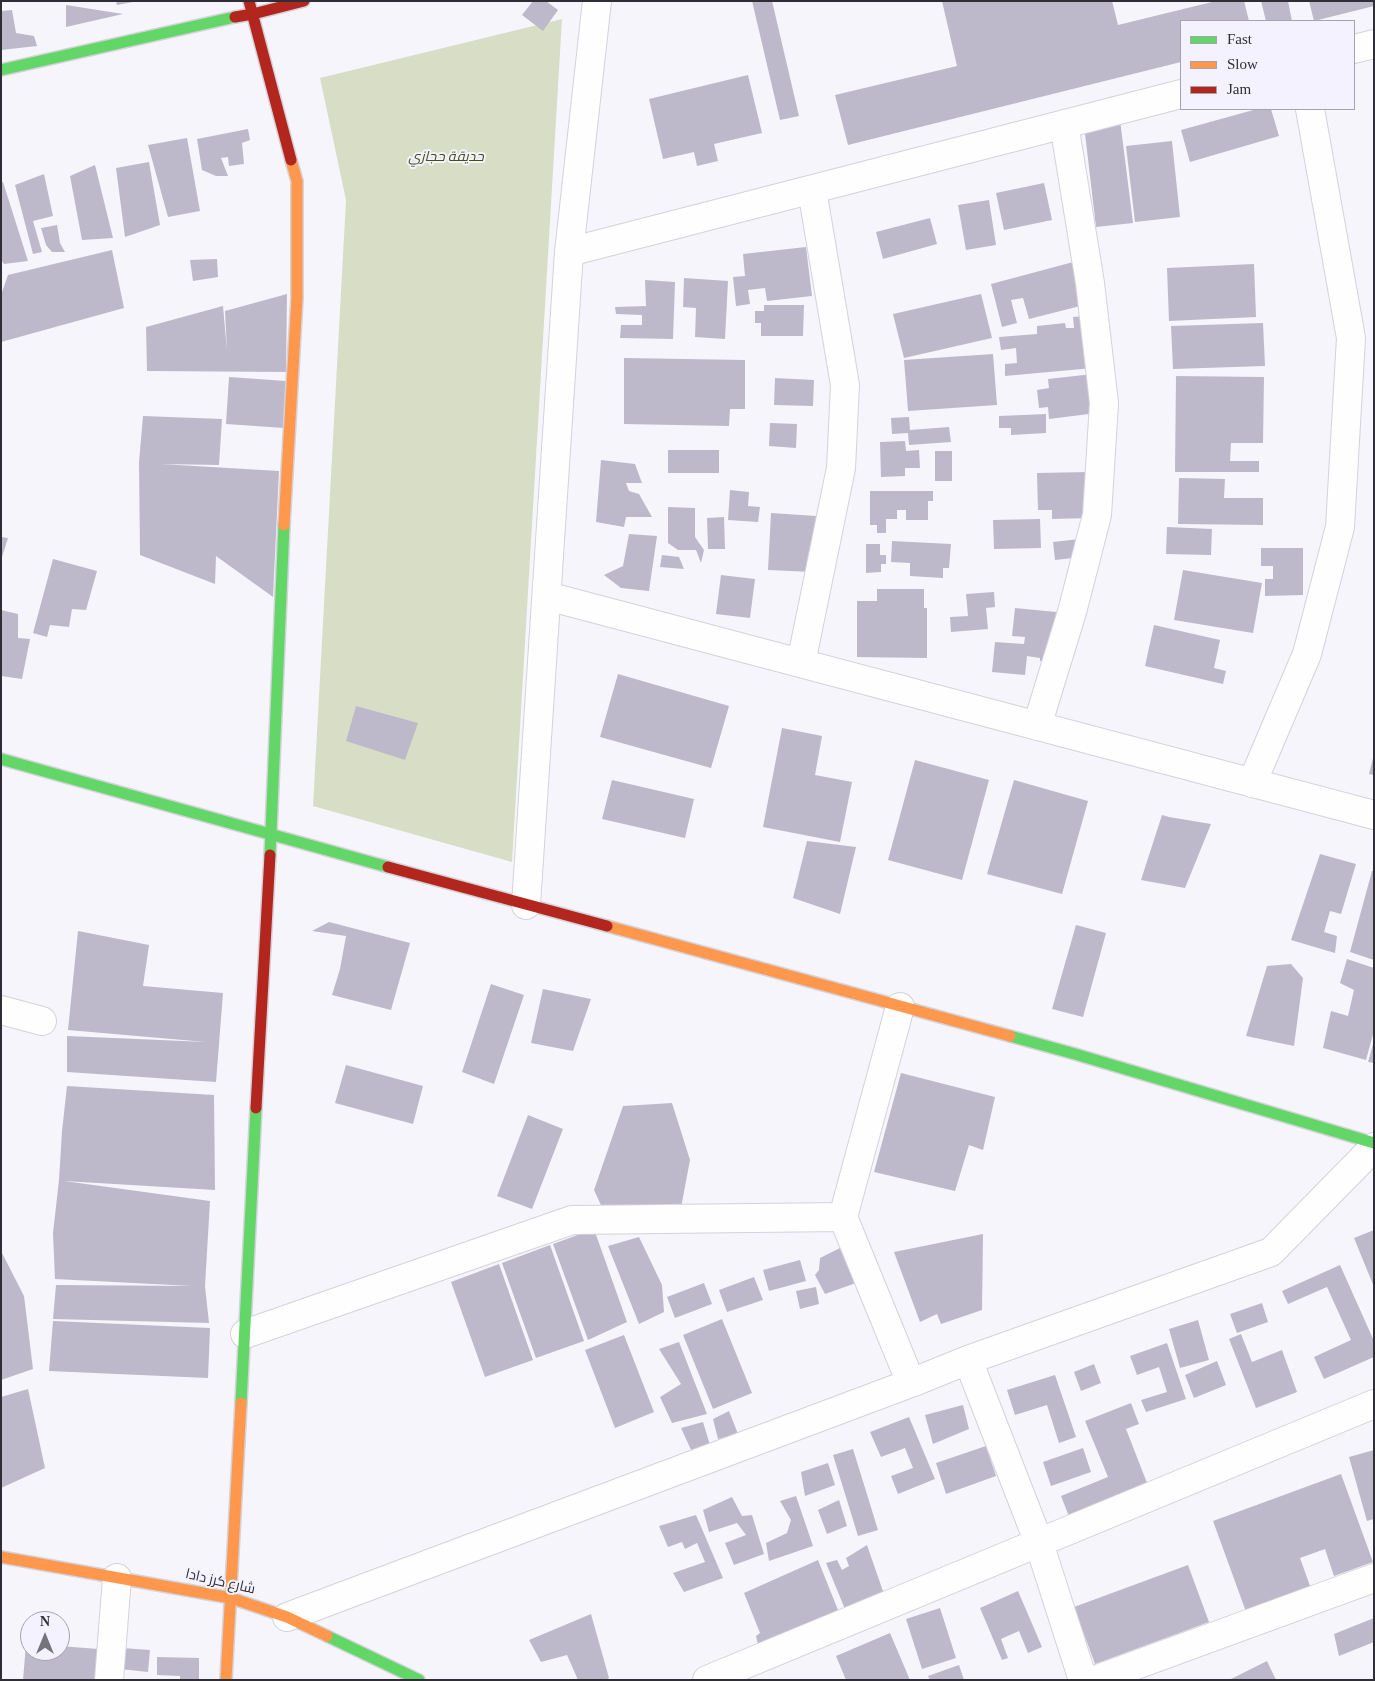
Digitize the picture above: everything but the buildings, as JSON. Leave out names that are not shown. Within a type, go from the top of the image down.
[{"type":"main road","points":[[226,1680],[271,835],[282,557],[297,298],[297,181],[249,1]]},
{"type":"main road","points":[[1,70],[304,1]]},
{"type":"main road","points":[[1,758],[271,835],[1075,1054],[1374,1143]]},
{"type":"main road","name":"شارع كرز دادا","points":[[1,1557],[231,1598],[288,1617],[419,1680]]},
{"type":"street","points":[[526,905],[569,252],[597,1]]},
{"type":"street","points":[[1355,49],[1374,44]]},
{"type":"street","points":[[569,252],[1180,94]]},
{"type":"street","points":[[1252,783],[1307,654],[1340,527],[1351,338],[1310,110]]},
{"type":"street","points":[[1037,726],[1072,612],[1097,514],[1104,403],[1090,283],[1064,124]]},
{"type":"street","points":[[801,663],[841,468],[845,385],[812,190]]},
{"type":"street","points":[[547,596],[1374,815]]},
{"type":"street","points":[[900,1007],[843,1217],[911,1384]]},
{"type":"street","points":[[1,1010],[42,1021]]},
{"type":"street","points":[[288,1617],[911,1384],[968,1360],[1271,1252],[1374,1147]]},
{"type":"street","points":[[245,1334],[572,1220],[843,1217]]},
{"type":"street","points":[[968,1360],[1039,1543],[1083,1680]]},
{"type":"street","points":[[707,1680],[1374,1404]]},
{"type":"street","points":[[109,1680],[117,1578]]},
{"type":"street","points":[[1095,1680],[1374,1578]]},
{"type":"green space","name":"حديقة حجازي","points":[[562,19],[512,862],[313,806],[346,200],[320,78]]},
{"type":"traffic: fast","points":[[1,70],[235,17]]},
{"type":"traffic: fast","points":[[270,855],[284,525]]},
{"type":"traffic: fast","points":[[1,759],[388,867]]},
{"type":"traffic: fast","points":[[1010,1036],[1374,1143]]},
{"type":"traffic: fast","points":[[241,1403],[256,1108]]},
{"type":"traffic: fast","points":[[327,1636],[419,1680]]},
{"type":"traffic: slow","points":[[284,525],[297,298],[297,181],[291,160]]},
{"type":"traffic: slow","points":[[607,926],[1010,1036]]},
{"type":"traffic: slow","points":[[226,1680],[241,1403]]},
{"type":"traffic: slow","points":[[1,1557],[231,1598],[287,1617],[327,1636]]},
{"type":"traffic: jam","points":[[249,1],[291,160]]},
{"type":"traffic: jam","points":[[235,17],[304,1]]},
{"type":"traffic: jam","points":[[256,1108],[270,855]]},
{"type":"traffic: jam","points":[[388,867],[607,926]]}]
